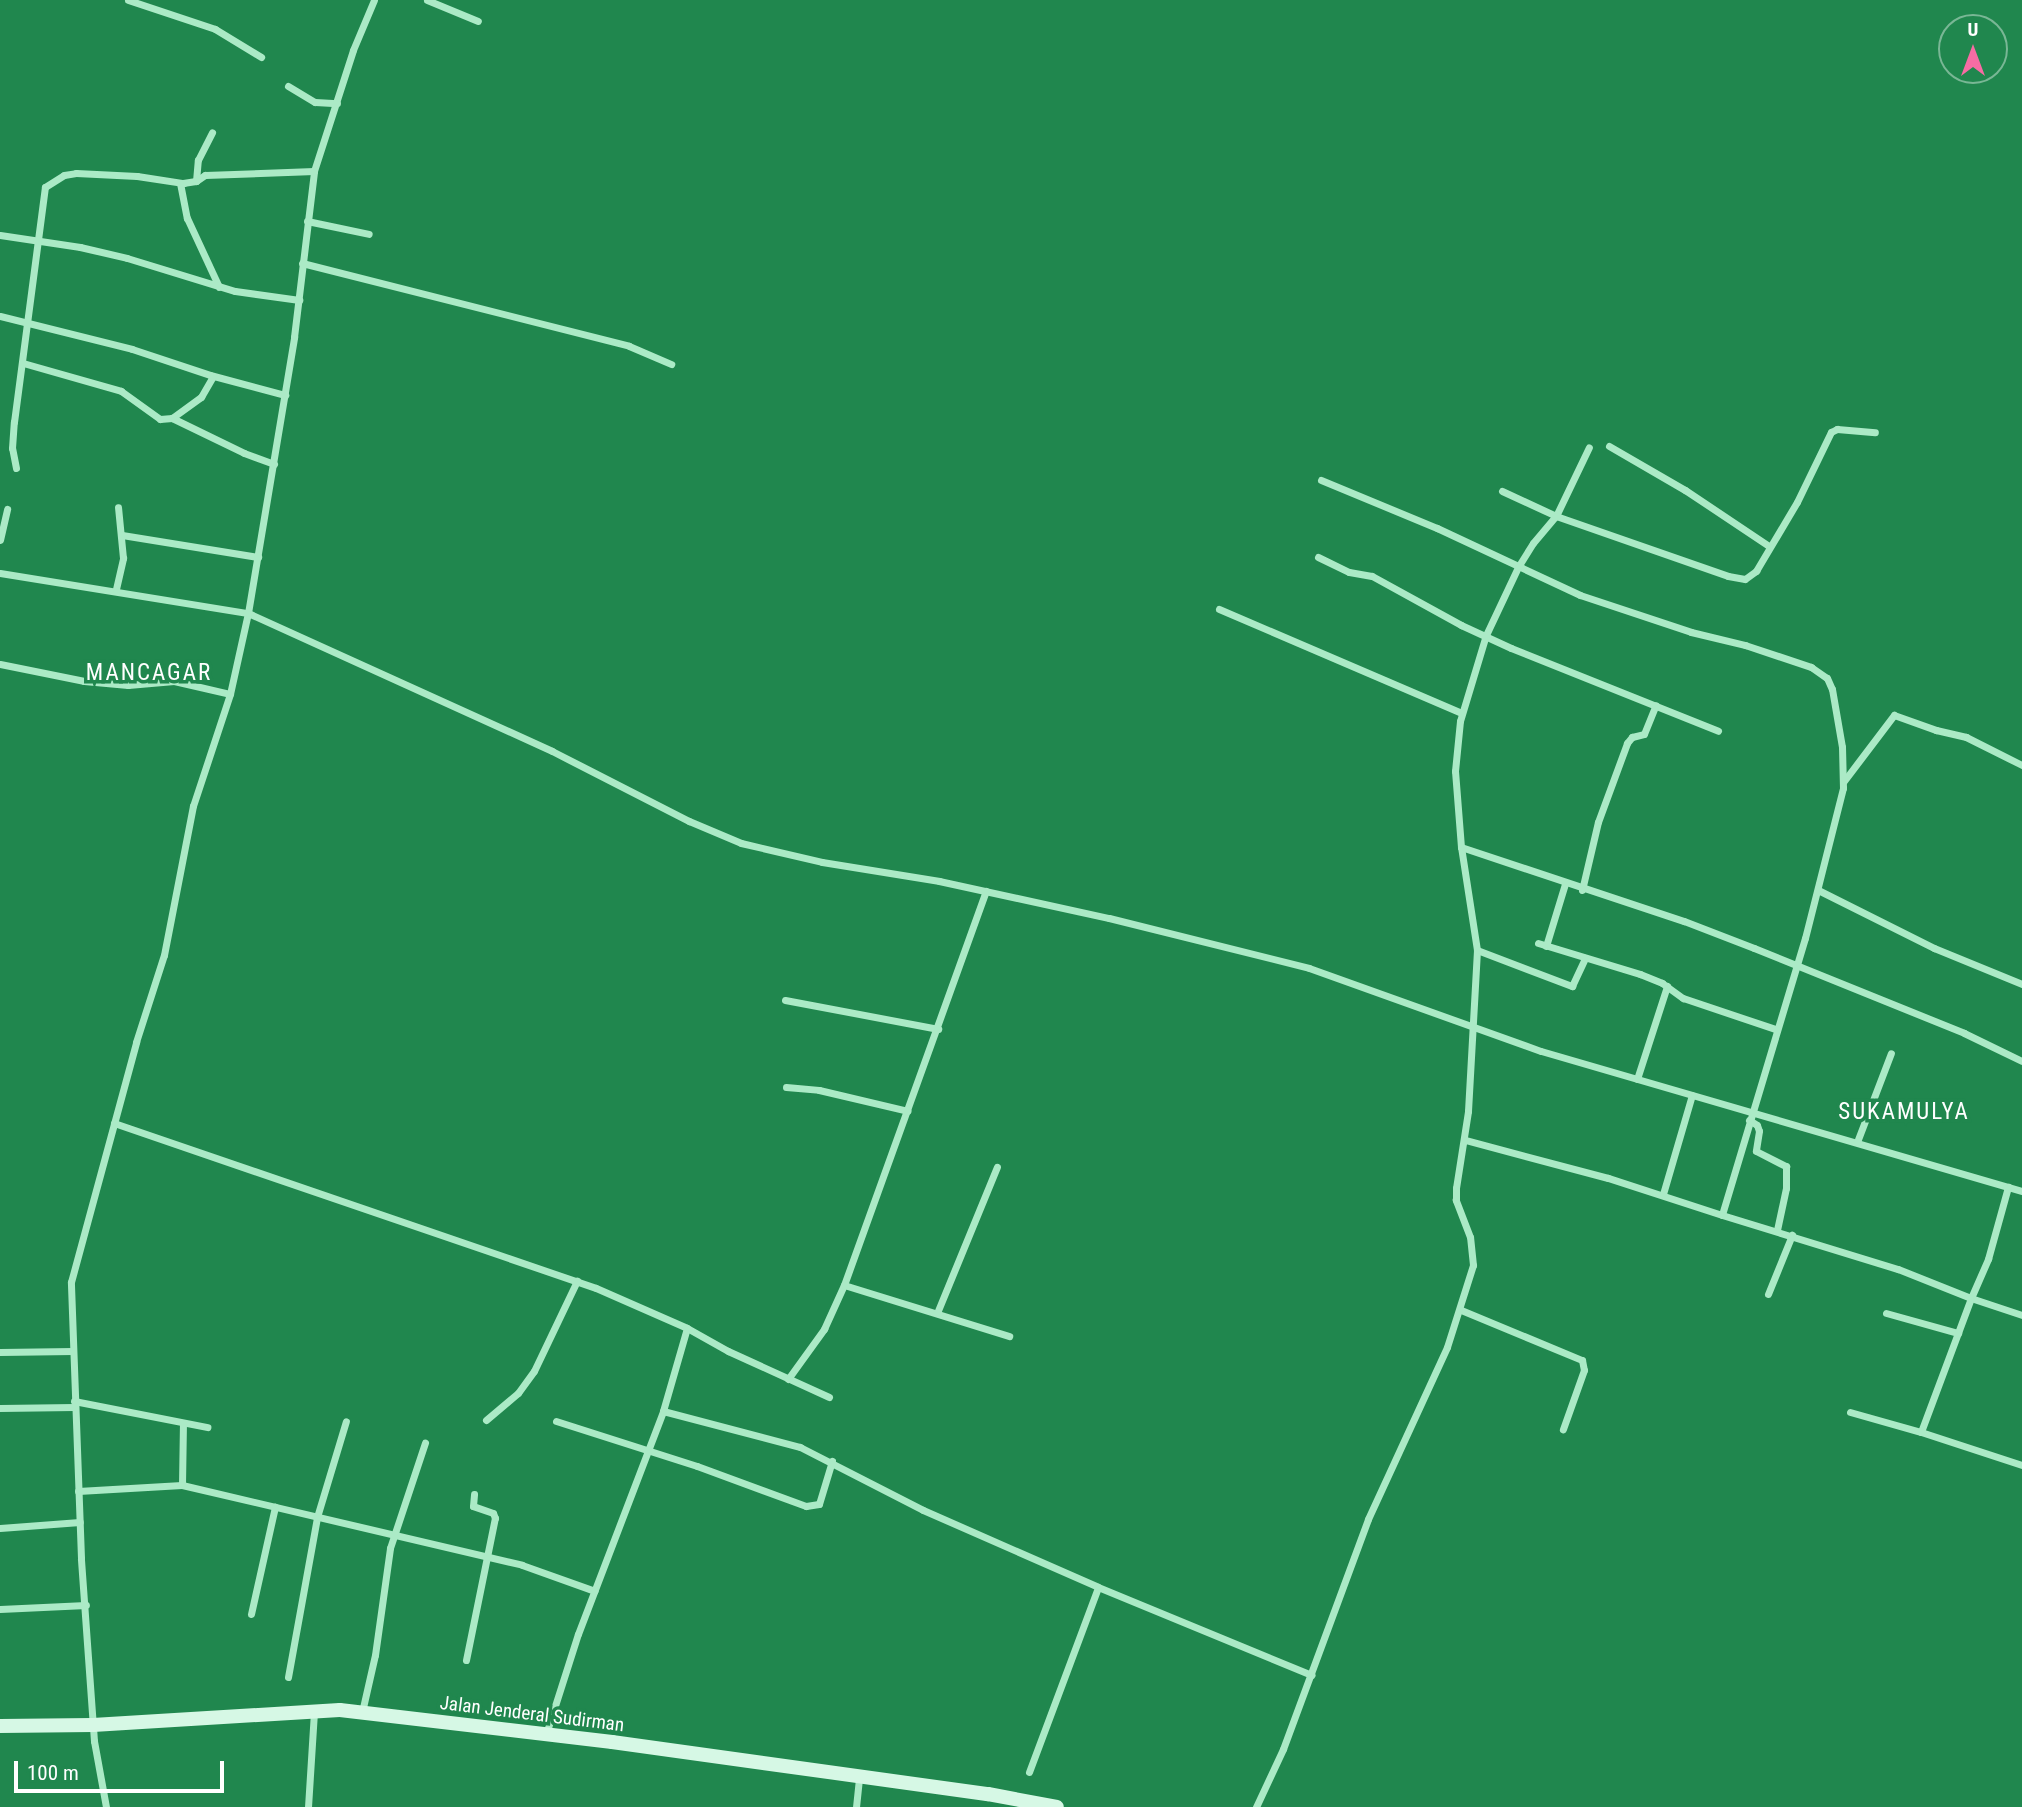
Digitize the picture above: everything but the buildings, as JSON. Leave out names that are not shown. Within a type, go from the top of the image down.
[{"type":"main road","name":"Jalan Jenderal Sudirman","points":[[2,1726],[93,1726],[314,1711],[362,1713],[546,1734],[859,1776],[985,1801],[1057,1807]]},
{"type":"street","points":[[128,0],[215,29],[261,57]]},
{"type":"street","points":[[106,1807],[93,1726],[78,1491],[71,1282],[114,1123],[164,955],[196,793],[230,694],[248,613],[274,464],[299,300],[314,171],[374,0]]},
{"type":"street","points":[[427,0],[478,21]]},
{"type":"street","points":[[288,86],[315,102],[337,103]]},
{"type":"street","points":[[195,182],[198,160],[212,132]]},
{"type":"street","points":[[16,468],[12,448],[45,187],[64,176],[76,173],[136,176],[182,183],[195,182],[205,175],[314,171]]},
{"type":"street","points":[[182,183],[187,218],[221,288]]},
{"type":"street","points":[[307,222],[369,234]]},
{"type":"street","points":[[0,234],[38,239],[127,258],[234,291],[299,300]]},
{"type":"street","points":[[302,263],[629,346],[671,364]]},
{"type":"street","points":[[0,316],[132,349],[211,376],[285,395]]},
{"type":"street","points":[[23,363],[121,391],[157,415],[172,418],[244,453],[274,464]]},
{"type":"street","points":[[172,418],[201,397],[211,376]]},
{"type":"street","points":[[1502,491],[1556,516],[1738,579],[1751,576],[1756,571],[1769,545],[1797,502],[1831,432],[1842,429],[1875,432]]},
{"type":"street","points":[[1609,446],[1685,490],[1769,545]]},
{"type":"street","points":[[1256,1807],[1283,1749],[1368,1519],[1430,1388],[1461,1310],[1473,1265],[1470,1237],[1456,1200],[1465,1140],[1477,950],[1461,847],[1455,771],[1462,713],[1486,635],[1518,567],[1533,543],[1556,516],[1589,447]]},
{"type":"street","points":[[1321,480],[1437,528],[1591,599],[1690,632],[1745,645],[1821,672],[1832,689],[1842,747],[1843,781],[1818,890],[1722,1215]]},
{"type":"street","points":[[116,589],[123,558],[124,536],[118,507]]},
{"type":"street","points":[[0,540],[7,509]]},
{"type":"street","points":[[124,536],[258,557]]},
{"type":"street","points":[[1318,557],[1349,572],[1372,576],[1486,635],[1718,732]]},
{"type":"street","points":[[0,573],[116,589],[248,613],[552,751],[689,821],[741,843],[822,862],[986,891],[1309,968],[1472,1029],[1692,1095],[1750,1116],[1857,1142],[2022,1191]]},
{"type":"street","points":[[1219,609],[1462,713]]},
{"type":"street","points":[[0,664],[83,681],[128,685],[174,681],[230,694]]},
{"type":"street","points":[[1582,890],[1598,822],[1627,743],[1632,737],[1644,734],[1656,705]]},
{"type":"street","points":[[1843,781],[1894,715],[1966,737],[2022,765]]},
{"type":"street","points":[[1461,847],[1582,890],[1684,921],[1964,1033],[2022,1061]]},
{"type":"street","points":[[1565,884],[1542,944],[1640,974],[1667,986],[1683,998],[1775,1029]]},
{"type":"street","points":[[1818,890],[1934,948],[2022,984]]},
{"type":"street","points":[[788,1379],[824,1329],[844,1284],[986,891]]},
{"type":"street","points":[[1477,950],[1572,986],[1585,958]]},
{"type":"street","points":[[1637,1079],[1667,986]]},
{"type":"street","points":[[785,1000],[938,1029]]},
{"type":"street","points":[[1857,1142],[1891,1053]]},
{"type":"street","points":[[786,1087],[819,1090],[908,1111]]},
{"type":"street","points":[[1663,1194],[1692,1095]]},
{"type":"street","points":[[1750,1116],[1758,1125],[1756,1151],[1786,1166],[1786,1188],[1777,1230]]},
{"type":"street","points":[[114,1123],[577,1282],[687,1328],[829,1397]]},
{"type":"street","points":[[1465,1140],[1663,1194],[1898,1269],[2022,1315]]},
{"type":"street","points":[[937,1313],[997,1167]]},
{"type":"street","points":[[1921,1432],[1988,1259],[2008,1187]]},
{"type":"street","points":[[1768,1294],[1792,1236]]},
{"type":"street","points":[[486,1420],[518,1393],[534,1370],[577,1282]]},
{"type":"street","points":[[844,1284],[1009,1336]]},
{"type":"street","points":[[1461,1310],[1582,1360],[1584,1370],[1563,1429]]},
{"type":"street","points":[[1886,1313],[1958,1333]]},
{"type":"street","points":[[546,1734],[663,1411],[687,1328]]},
{"type":"street","points":[[0,1352],[73,1351]]},
{"type":"street","points":[[0,1408],[74,1404],[207,1427]]},
{"type":"street","points":[[663,1411],[800,1447],[832,1461],[923,1510],[1098,1587],[1311,1675]]},
{"type":"street","points":[[1850,1412],[2022,1465]]},
{"type":"street","points":[[288,1677],[317,1517],[346,1421]]},
{"type":"street","points":[[556,1421],[649,1450],[806,1506],[819,1504],[832,1461]]},
{"type":"street","points":[[182,1485],[183,1423]]},
{"type":"street","points":[[362,1713],[375,1655],[386,1573],[425,1443]]},
{"type":"street","points":[[546,1734],[595,1591],[649,1450]]},
{"type":"street","points":[[78,1491],[182,1485],[489,1557],[572,1580],[595,1591]]},
{"type":"street","points":[[466,1660],[495,1518],[493,1513],[473,1506],[474,1494]]},
{"type":"street","points":[[251,1614],[275,1507]]},
{"type":"street","points":[[0,1528],[80,1522]]},
{"type":"street","points":[[1029,1772],[1098,1587]]},
{"type":"street","points":[[0,1609],[86,1605]]},
{"type":"street","points":[[308,1807],[314,1711]]},
{"type":"street","points":[[856,1807],[859,1776]]},
{"type":"district","name":"MANCAGAR","points":[[149,673]]},
{"type":"district","name":"SUKAMULYA","points":[[1904,1112]]}]
